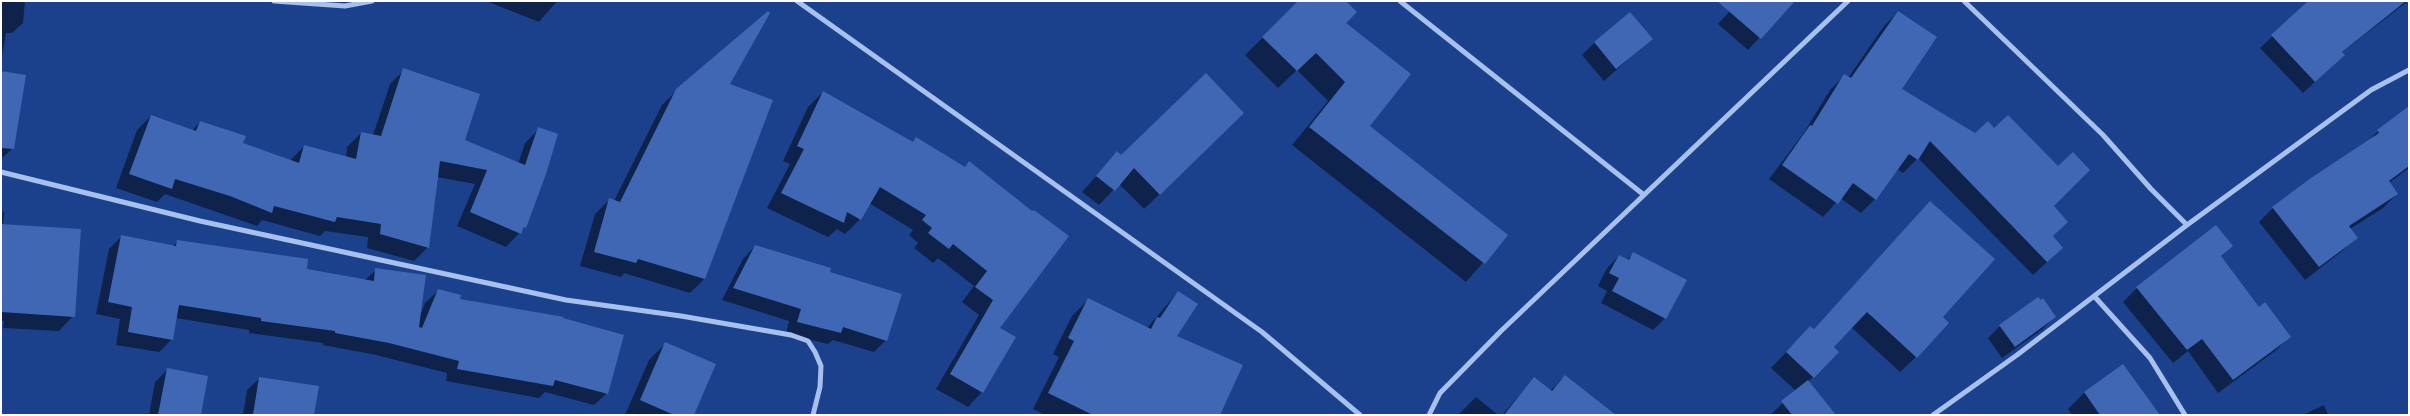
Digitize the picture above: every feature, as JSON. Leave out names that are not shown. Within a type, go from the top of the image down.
[{"type":"street","points":[[274,1],[345,6],[372,1]]},
{"type":"street","points":[[797,1],[1262,332],[1360,415]]},
{"type":"street","points":[[1400,1],[1644,195]]},
{"type":"street","points":[[1429,415],[1440,393],[1494,338],[1848,1]]},
{"type":"street","points":[[1964,1],[2103,135],[2151,189],[2187,225]]},
{"type":"street","points":[[1933,415],[2017,355],[2187,225],[2372,90],[2409,70]]},
{"type":"street","points":[[1,172],[200,221],[556,298],[681,316],[791,336],[808,341],[821,366],[820,387],[813,415]]},
{"type":"street","points":[[2094,296],[2150,358],[2185,415]]},
{"type":"building","points":[[1298,1],[1346,1],[1357,12],[1346,23],[1411,74],[1370,126],[1508,235],[1485,264],[1309,127],[1345,82],[1316,53],[1297,71],[1262,37]]},
{"type":"building","points":[[1717,1],[1795,1],[1761,39]]},
{"type":"building","points":[[2308,1],[2406,1],[2342,52],[2345,55],[2315,82],[2271,35]]},
{"type":"building","points":[[768,11],[770,13],[730,84],[773,100],[705,279],[638,259],[636,263],[594,252],[609,198],[620,202],[676,89]]},
{"type":"building","points":[[1898,11],[1937,37],[1902,89],[1975,133],[1988,121],[1994,128],[2008,115],[2058,166],[2073,152],[2090,170],[2054,206],[2068,222],[2053,236],[2063,248],[2047,262],[1930,141],[1918,160],[1909,154],[1876,200],[1853,183],[1838,204],[1782,165],[1810,125],[1812,126],[1844,74],[1851,78]]},
{"type":"building","points":[[1630,12],[1653,39],[1616,69],[1594,42]]},
{"type":"building","points":[[403,68],[480,94],[465,140],[525,165],[538,127],[558,134],[546,174],[526,228],[524,227],[521,234],[470,212],[487,170],[440,161],[429,248],[380,234],[381,224],[337,217],[335,222],[274,206],[272,213],[230,196],[175,179],[172,189],[129,174],[151,115],[196,131],[200,121],[246,136],[243,143],[299,163],[304,145],[356,159],[361,132],[381,136]]},
{"type":"building","points":[[1,71],[26,75],[14,149],[1,148]]},
{"type":"building","points":[[1206,73],[1244,113],[1160,195],[1134,168],[1115,191],[1096,176],[1117,151],[1121,155]]},
{"type":"building","points":[[823,91],[913,142],[916,137],[965,167],[969,161],[1032,211],[1034,210],[1069,236],[1000,328],[1016,337],[983,393],[950,374],[993,300],[975,287],[987,271],[953,244],[949,249],[928,233],[932,228],[922,220],[926,215],[880,187],[861,220],[847,212],[844,223],[781,193],[804,149],[797,146]]},
{"type":"building","points":[[2409,106],[2409,166],[2389,181],[2398,194],[2349,226],[2358,238],[2319,267],[2272,207],[2311,178],[2379,133],[2377,130]]},
{"type":"building","points":[[1930,201],[1995,259],[1943,317],[1949,323],[1917,358],[1867,312],[1834,347],[1839,352],[1814,378],[1786,352],[1810,326],[1814,329]]},
{"type":"building","points":[[1,224],[81,229],[75,317],[1,312]]},
{"type":"building","points":[[2216,225],[2233,246],[2221,256],[2259,307],[2265,302],[2291,337],[2233,380],[2202,339],[2187,350],[2136,287]]},
{"type":"building","points":[[121,235],[176,246],[177,240],[308,259],[307,269],[374,281],[375,268],[426,275],[419,327],[422,328],[438,289],[461,295],[460,299],[564,317],[624,335],[608,394],[555,380],[553,386],[457,369],[459,361],[389,343],[335,333],[335,331],[261,321],[261,318],[179,305],[173,340],[128,332],[132,307],[108,302]]},
{"type":"building","points":[[755,245],[831,268],[830,272],[902,294],[887,341],[843,327],[841,333],[797,322],[801,309],[733,288]]},
{"type":"building","points":[[1633,252],[1687,280],[1666,319],[1612,291],[1619,278],[1609,273],[1619,255],[1629,260]]},
{"type":"building","points":[[1178,291],[1198,304],[1177,336],[1243,365],[1220,415],[1093,415],[1048,393],[1074,341],[1068,338],[1088,298],[1151,329],[1157,317],[1160,318]]},
{"type":"building","points":[[2038,297],[2041,300],[2043,298],[2056,317],[2015,347],[1999,325]]},
{"type":"building","points":[[665,342],[716,364],[694,415],[674,415],[640,400]]},
{"type":"building","points":[[2123,364],[2160,415],[2100,415],[2084,392]]},
{"type":"building","points":[[167,368],[208,376],[201,415],[158,415]]},
{"type":"building","points":[[1565,375],[1616,415],[1504,415],[1534,377],[1552,391]]},
{"type":"building","points":[[259,377],[319,386],[314,415],[253,415]]},
{"type":"building","points":[[1808,380],[1836,415],[1792,415],[1781,401]]}]
